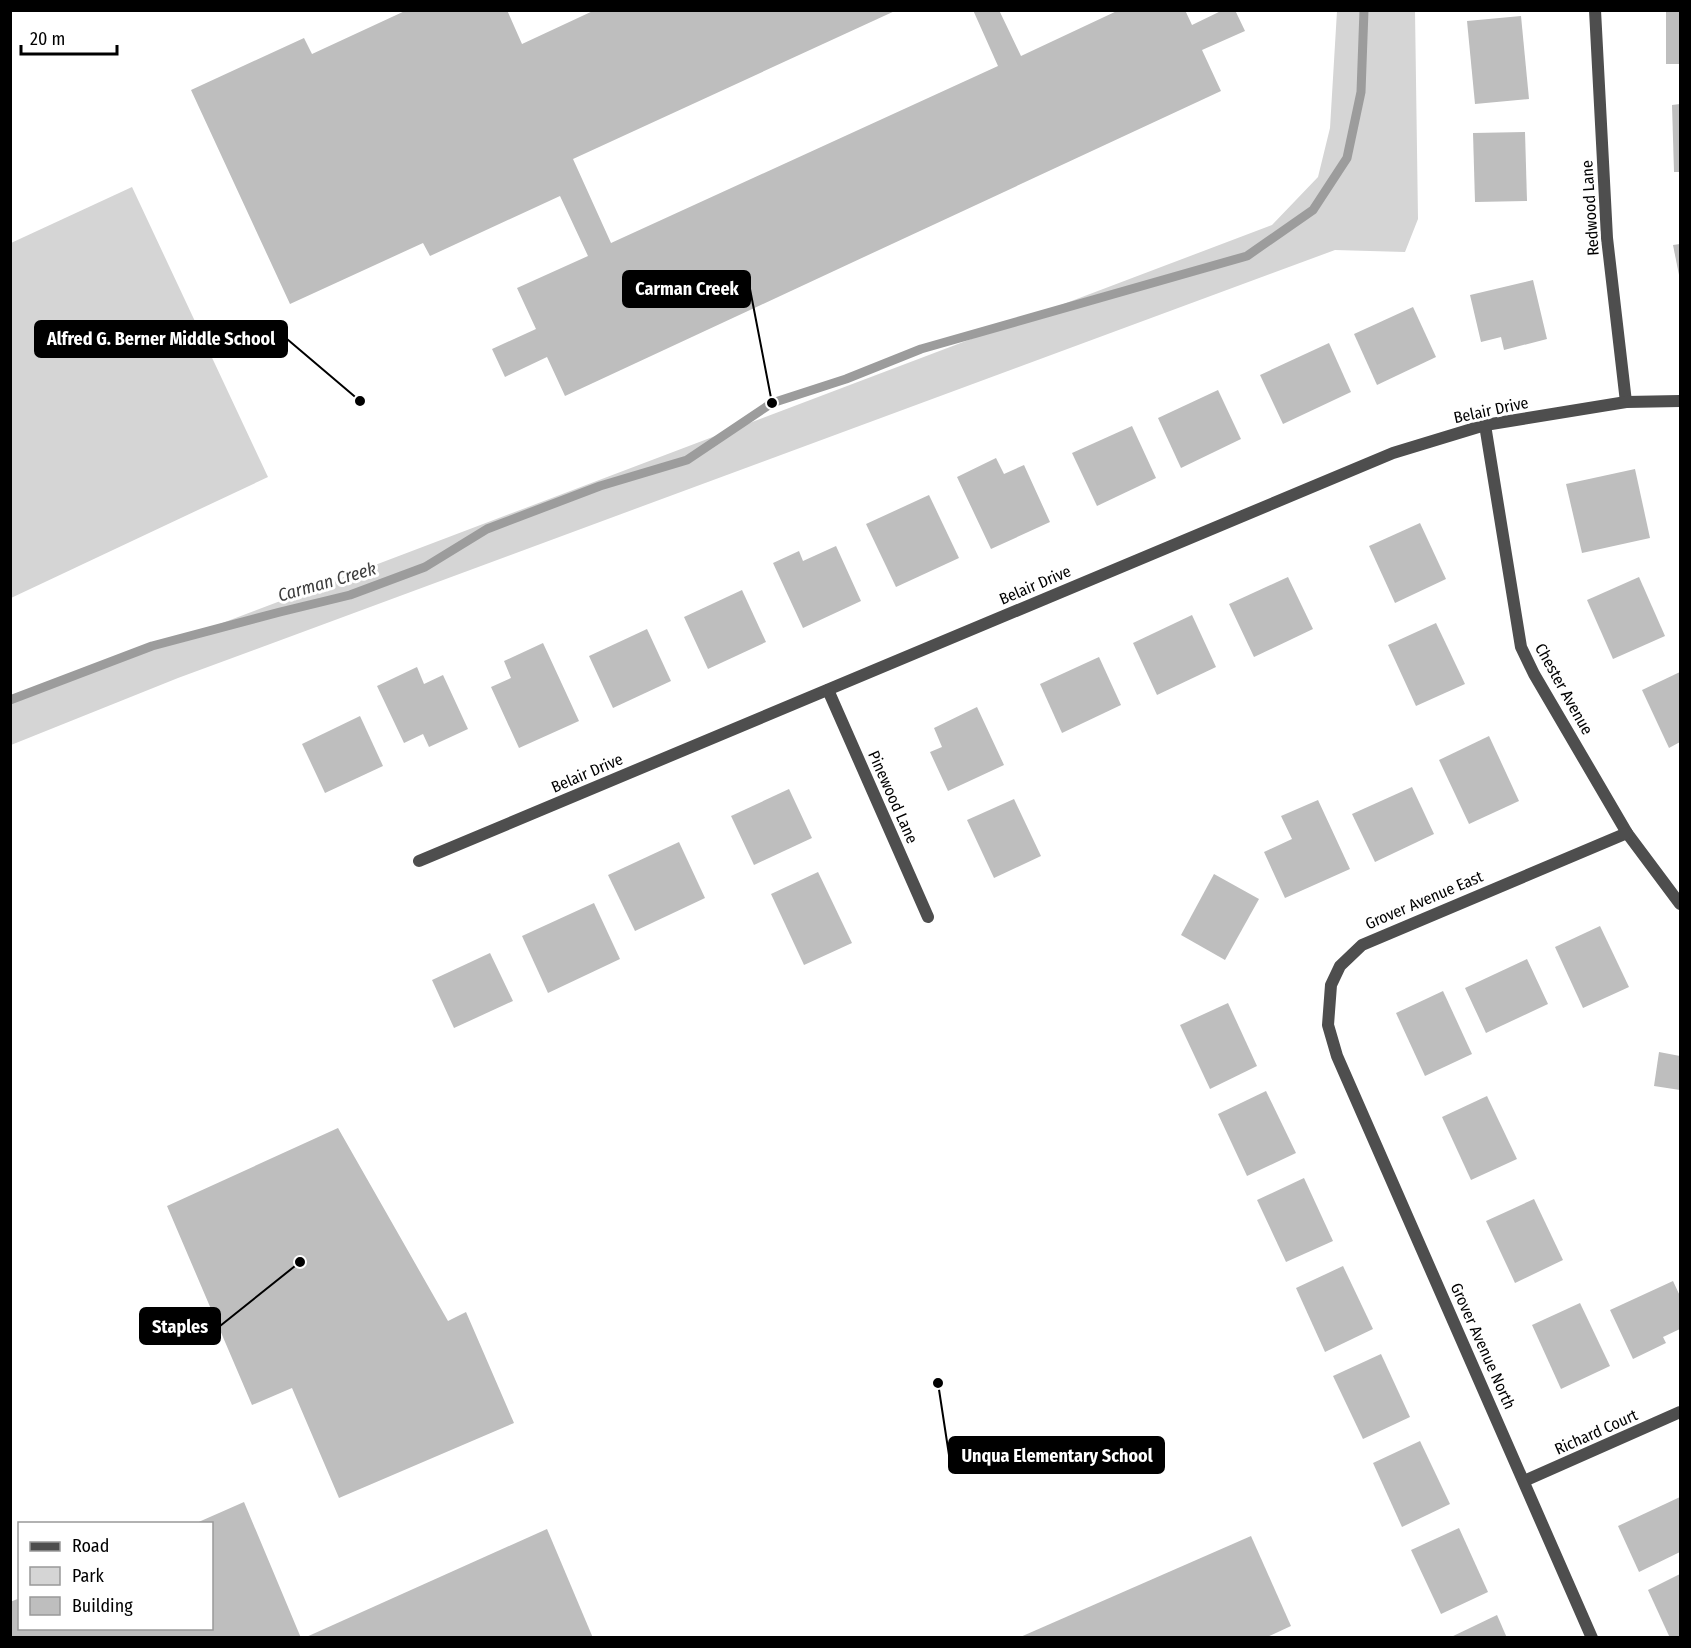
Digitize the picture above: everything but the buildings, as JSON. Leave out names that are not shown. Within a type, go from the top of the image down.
[{"type":"street","name":"Redwood Lane","points":[[1595,10],[1607,238],[1626,402]]},
{"type":"street","name":"Belair Drive","points":[[419,861],[1393,453],[1485,425],[1626,402],[1680,401]]},
{"type":"street","name":"Chester Avenue","points":[[1485,425],[1521,647],[1534,674],[1627,833],[1680,904]]},
{"type":"street","name":"Pinewood Lane","points":[[828,690],[928,917]]},
{"type":"street","name":"Grover Avenue East","points":[[1343,1068],[1328,1025],[1330,985],[1340,966],[1362,945],[1627,833]]},
{"type":"street","name":"Grover Avenue North","points":[[1343,1068],[1592,1638]]},
{"type":"street","name":"Richard Court","points":[[1524,1481],[1680,1412]]},
{"type":"green space","points":[[1337,11],[1415,11],[1418,219],[1405,252],[1335,250],[178,678],[11,745],[11,703],[1272,225],[1318,177],[1330,128]]},
{"type":"green space","points":[[132,187],[268,477],[11,598],[11,243]]},
{"type":"waterway","name":"Carman Creek","points":[[10,700],[152,646],[350,595],[425,567],[487,529],[600,486],[687,460],[772,403],[846,379],[921,349],[1247,256],[1313,210],[1347,158],[1361,92],[1364,10]]},
{"type":"place","name":"Alfred G. Berner Middle School","points":[[360,401]]},
{"type":"place","name":"Carman Creek","points":[[772,403]]},
{"type":"place","name":"Staples","points":[[300,1262]]},
{"type":"place","name":"Unqua Elementary School","points":[[938,1383]]}]
